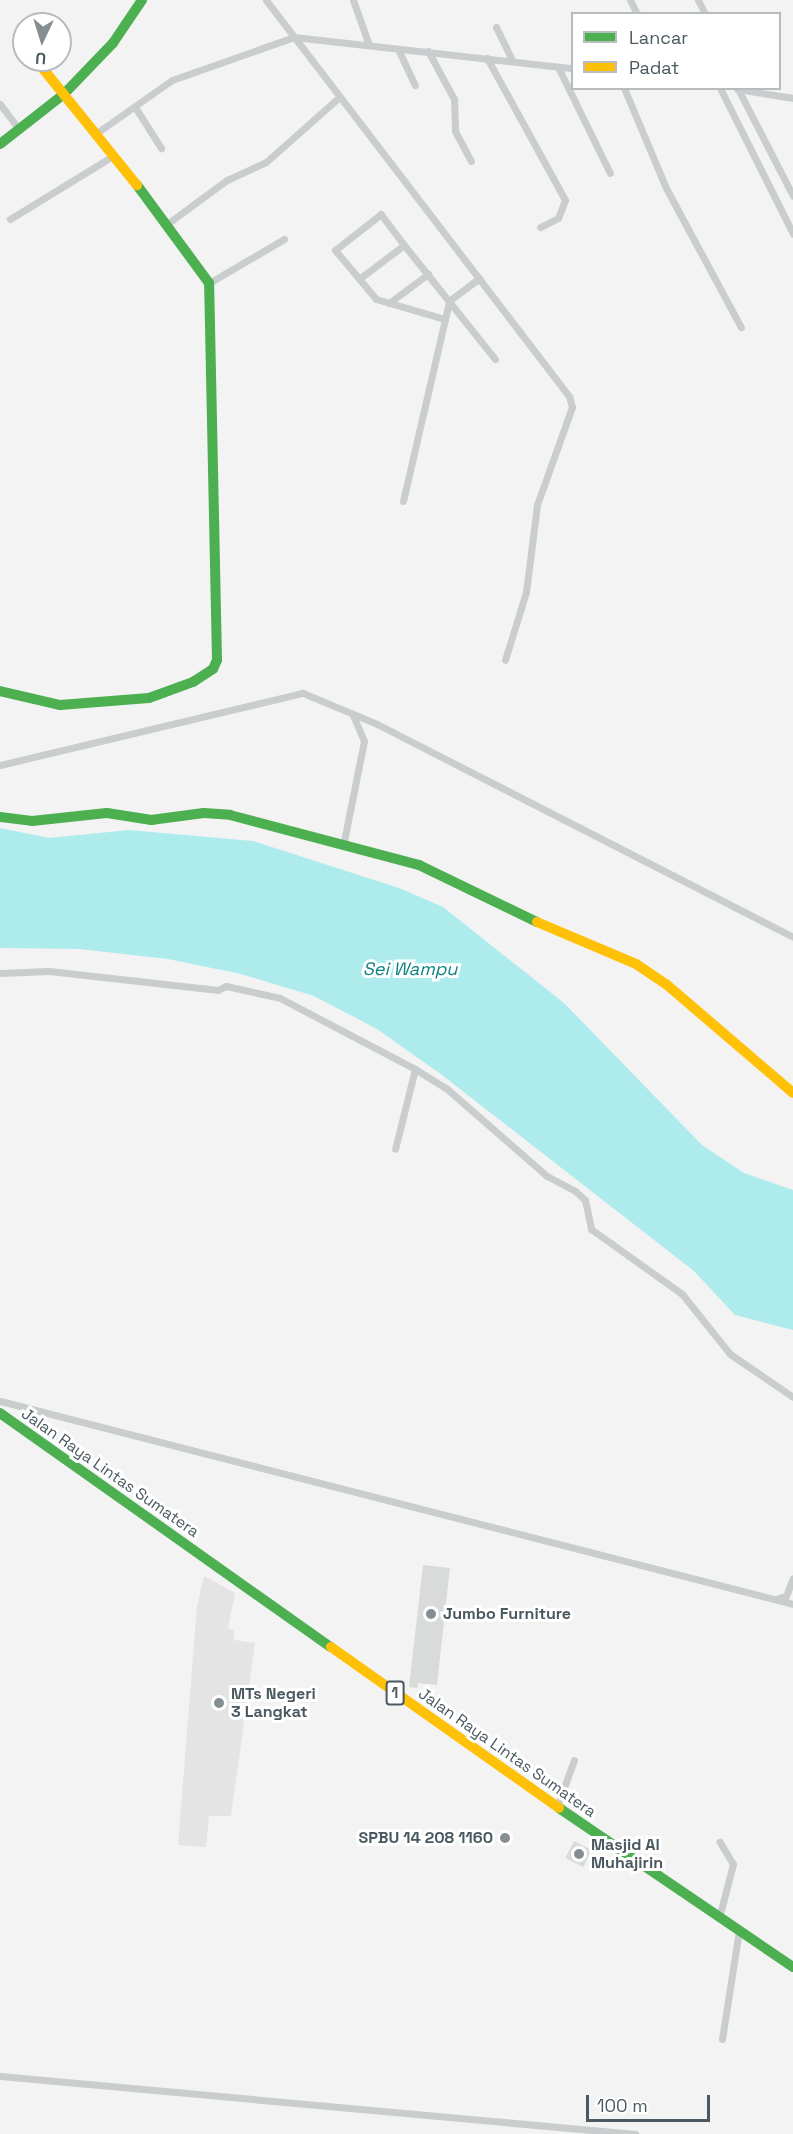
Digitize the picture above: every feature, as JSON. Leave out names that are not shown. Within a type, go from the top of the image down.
[{"type":"main road","points":[[0,144],[64,93],[112,43],[142,0]]},
{"type":"main road","points":[[0,691],[60,705],[149,698],[193,682],[215,666],[209,283],[167,224],[113,156],[98,132],[46,72]]},
{"type":"main road","points":[[0,817],[40,821],[107,813],[151,820],[204,813],[280,826],[343,846],[418,864],[522,916],[636,964],[666,984],[793,1093]]},
{"type":"main road","name":"Jalan Raya Lintas Sumatera","points":[[0,1413],[557,1807],[793,1967]]},
{"type":"street","points":[[266,0],[338,98],[565,389],[572,407],[537,506],[526,592],[505,660]]},
{"type":"street","points":[[353,0],[369,45]]},
{"type":"street","points":[[496,27],[512,60]]},
{"type":"street","points":[[98,132],[172,80],[294,37],[571,68]]},
{"type":"street","points":[[398,49],[415,86]]},
{"type":"street","points":[[429,51],[454,99],[455,131],[471,161]]},
{"type":"street","points":[[487,58],[565,200],[558,218],[540,226]]},
{"type":"street","points":[[558,67],[610,173]]},
{"type":"street","points":[[625,90],[666,188],[741,327]]},
{"type":"street","points":[[721,90],[793,234]]},
{"type":"street","points":[[737,90],[793,196]]},
{"type":"street","points":[[761,90],[793,98]]},
{"type":"street","points":[[167,224],[227,180],[266,162],[338,98]]},
{"type":"street","points":[[0,104],[19,129]]},
{"type":"street","points":[[135,107],[161,148]]},
{"type":"street","points":[[10,219],[113,156]]},
{"type":"street","points":[[445,319],[376,299],[335,250],[381,214],[495,359]]},
{"type":"street","points":[[209,283],[284,239]]},
{"type":"street","points":[[359,279],[404,245]]},
{"type":"street","points":[[389,303],[428,274]]},
{"type":"street","points":[[403,501],[449,301],[479,278]]},
{"type":"street","points":[[0,765],[288,693],[313,695],[352,712],[793,937]]},
{"type":"street","points":[[343,846],[364,741],[352,712]]},
{"type":"street","points":[[0,974],[49,970],[218,990],[226,986],[280,998],[350,1031],[446,1088],[547,1176],[576,1191],[585,1200],[591,1229],[682,1294],[730,1354],[793,1397]]},
{"type":"street","points":[[394,1149],[415,1069]]},
{"type":"street","points":[[0,1401],[793,1604]]},
{"type":"street","points":[[773,1599],[786,1596],[793,1578]]},
{"type":"street","points":[[557,1807],[573,1760]]},
{"type":"street","points":[[719,1918],[733,1864],[720,1842]]},
{"type":"street","points":[[722,2039],[740,1931]]},
{"type":"street","points":[[0,2076],[635,2134]]},
{"type":"shaded area","name":"MTs Negeri 3 Langkat","points":[[204,1576],[235,1593],[228,1628],[234,1630],[234,1640],[255,1643],[231,1816],[209,1816],[206,1847],[178,1845],[197,1606]]},
{"type":"water","name":"Sei Wampu","points":[[0,828],[49,838],[129,830],[253,841],[399,888],[443,907],[564,1003],[702,1145],[744,1173],[793,1190],[793,1330],[735,1315],[694,1271],[442,1075],[377,1029],[314,996],[241,974],[168,959],[79,949],[0,948]]},
{"type":"building","name":"Jumbo Furniture","points":[[423,1565],[450,1568],[437,1685],[418,1683],[418,1688],[409,1687]]},
{"type":"building","name":"Masjid Al Muhajirin","points":[[574,1841],[592,1850],[583,1867],[565,1858]]},
{"type":"traffic: fast","points":[[0,144],[64,94],[113,43],[142,0]]},
{"type":"traffic: fast","points":[[0,691],[60,705],[149,698],[193,682],[213,669],[217,660],[209,283],[137,185]]},
{"type":"traffic: fast","points":[[0,817],[32,821],[107,813],[151,820],[204,813],[230,815],[419,865],[537,922]]},
{"type":"traffic: fast","points":[[0,1413],[331,1647]]},
{"type":"traffic: fast","points":[[559,1808],[793,1967]]},
{"type":"traffic: slow","points":[[46,72],[137,185]]},
{"type":"traffic: slow","points":[[537,922],[636,964],[666,984],[793,1093]]},
{"type":"traffic: slow","points":[[331,1647],[559,1808]]},
{"type":"place","name":"Jumbo Furniture","points":[[431,1614]]},
{"type":"place","name":"MTs Negeri 3 Langkat","points":[[219,1703]]},
{"type":"place","name":"SPBU 14 208 1160","points":[[505,1838]]},
{"type":"place","name":"Masjid Al Muhajirin","points":[[579,1854]]}]
